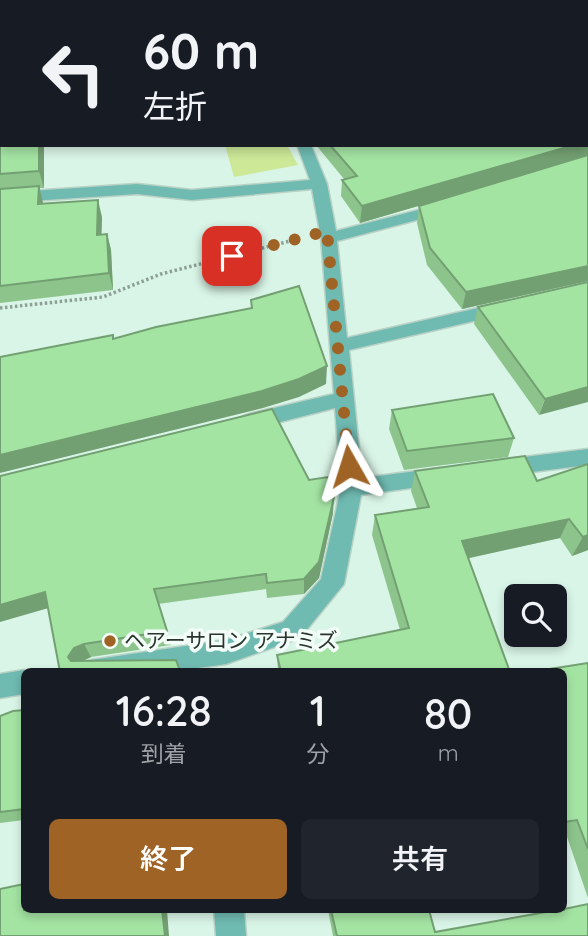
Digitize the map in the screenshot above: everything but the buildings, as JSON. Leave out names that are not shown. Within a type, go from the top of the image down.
[{"type":"street","points":[[145,668],[225,662],[291,630],[332,584],[352,488],[328,235],[318,184],[305,147]]},
{"type":"street","points":[[0,198],[136,189],[192,195],[318,184]]},
{"type":"street","points":[[328,235],[460,204]]},
{"type":"street","points":[[339,346],[522,304]]},
{"type":"street","points":[[224,428],[342,399]]},
{"type":"street","points":[[483,471],[588,457]]},
{"type":"street","points":[[352,488],[457,474]]},
{"type":"street","points":[[0,686],[21,682]]},
{"type":"street","points":[[229,913],[231,936]]},
{"type":"path","points":[[0,307],[103,297],[161,274],[328,235]]},
{"type":"green space","points":[[226,147],[288,147],[298,165],[234,177]]},
{"type":"place","name":"ヘアーサロン アナミズ","points":[[110,641]]},
{"type":"route","points":[[232,256],[327,231],[349,466]]}]
